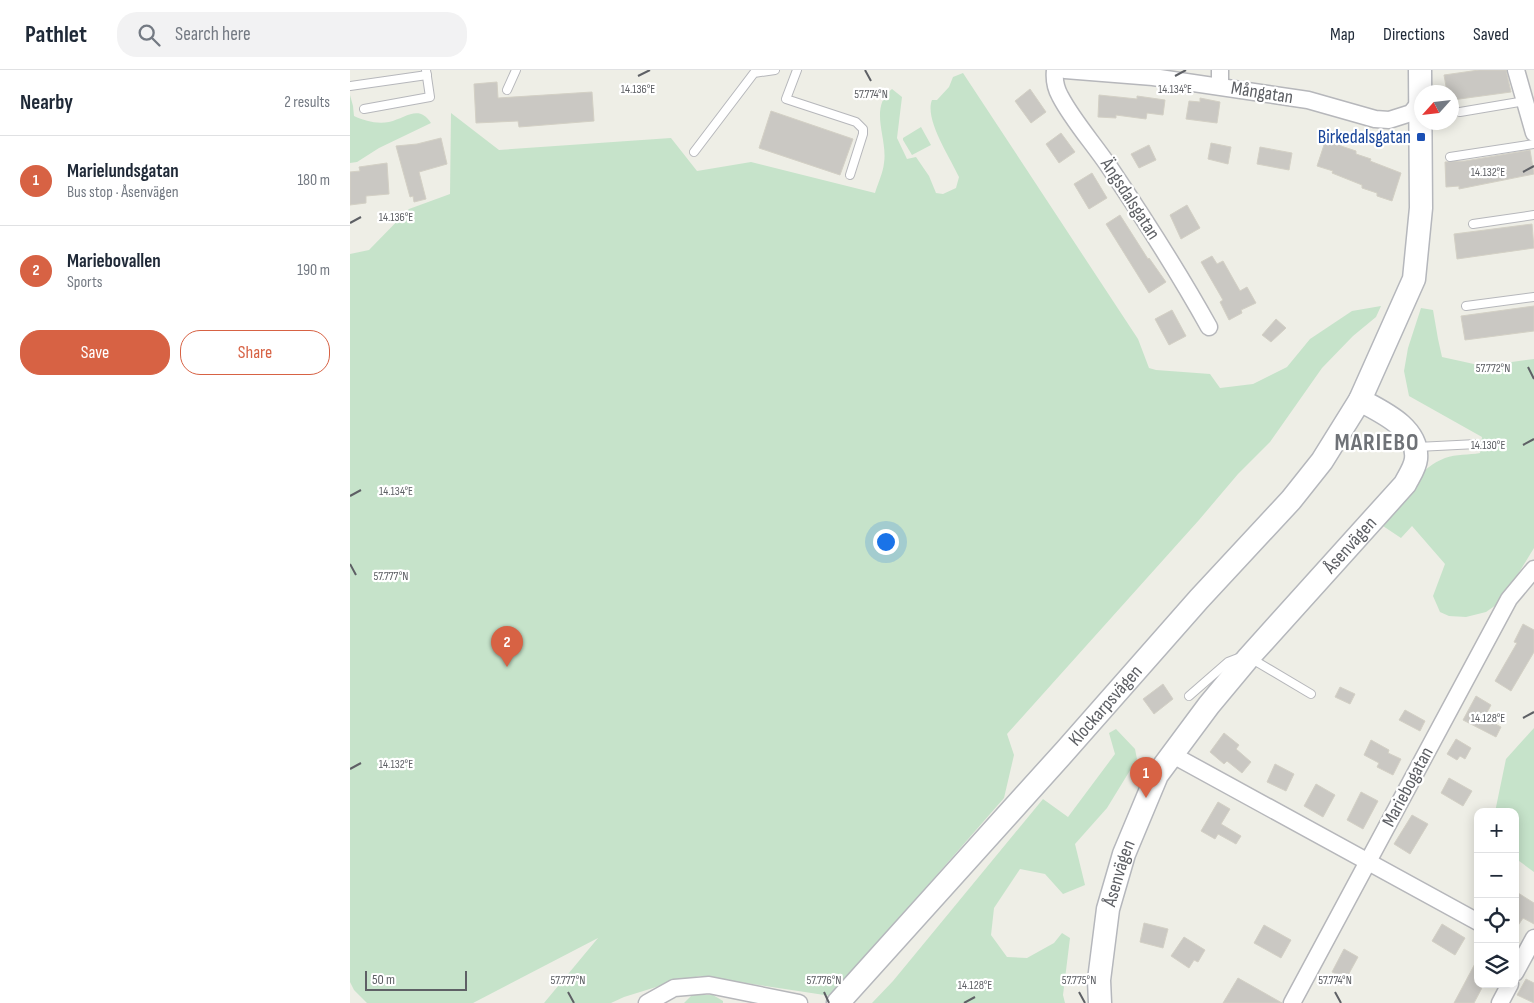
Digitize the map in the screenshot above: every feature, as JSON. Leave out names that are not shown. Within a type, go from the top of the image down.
[{"type":"street","name":"Ängsdalsgatan","points":[[1055,70],[1054,80],[1059,94],[1110,167],[1184,282],[1209,327]]},
{"type":"street","name":"Mångatan","points":[[1065,70],[1153,77],[1220,78],[1355,112],[1375,119],[1389,120],[1401,118],[1414,109]]},
{"type":"street","points":[[1420,70],[1420,85]]},
{"type":"street","points":[[1516,70],[1534,133]]},
{"type":"street","points":[[1415,447],[1406,430],[1360,400],[1414,279],[1421,208],[1420,130]]},
{"type":"street","name":"Klockarpsvägen","points":[[838,1003],[1199,599],[1291,500],[1322,461],[1360,400]]},
{"type":"street","name":"Åsenvägen","points":[[1100,1003],[1099,980],[1108,909],[1124,854],[1157,775],[1171,754],[1249,657],[1405,484],[1416,459],[1415,447]]},
{"type":"street","name":"Mariebogatan","points":[[1292,1003],[1509,599],[1533,575]]},
{"type":"street","points":[[1171,754],[1474,920]]},
{"type":"street","points":[[1519,961],[1525,943]]},
{"type":"street","points":[[647,1003],[674,988],[709,985],[799,1003]]},
{"type":"street","points":[[1500,1003],[1508,988]]},
{"type":"lane","points":[[507,90],[516,70]]},
{"type":"lane","points":[[694,152],[754,73],[775,70]]},
{"type":"lane","points":[[797,70],[786,99],[856,122],[863,129],[850,175]]},
{"type":"lane","points":[[350,86],[426,72],[430,97],[364,109]]},
{"type":"lane","points":[[1460,112],[1525,101]]},
{"type":"lane","points":[[1450,157],[1534,144]]},
{"type":"lane","points":[[1473,224],[1534,215]]},
{"type":"lane","points":[[1466,306],[1534,297]]},
{"type":"lane","points":[[1415,447],[1477,444]]},
{"type":"lane","points":[[1189,696],[1228,662],[1237,658],[1249,657],[1310,694]]},
{"type":"green space","points":[[963,73],[1138,339],[1149,368],[1210,374],[1220,388],[1253,384],[1287,367],[1310,339],[1352,311],[1381,306],[1376,317],[1353,336],[1322,368],[1270,442],[1238,474],[1007,734],[1014,755],[1004,798],[831,996],[700,976],[669,983],[611,1003],[544,1003],[598,938],[473,1003],[367,1003],[354,990],[350,982],[350,254],[369,250],[409,209],[450,194],[451,113],[499,150],[671,138],[697,171],[751,162],[875,193],[882,174],[885,153],[880,124],[881,105],[892,89],[902,97],[897,138],[907,159],[916,157],[929,176],[936,193],[943,194],[956,188],[959,177],[935,128],[932,118],[932,100],[937,100],[949,87],[953,77]]},
{"type":"green space","points":[[350,95],[354,116],[362,119],[384,123],[417,113],[422,114],[431,123],[379,148],[357,162],[350,163]]},
{"type":"green space","points":[[921,127],[931,145],[912,155],[903,138]]},
{"type":"green space","points":[[1421,308],[1433,310],[1442,357],[1483,366],[1534,359],[1534,548],[1504,597],[1486,612],[1466,617],[1449,616],[1440,612],[1433,596],[1445,564],[1412,526],[1401,538],[1383,526],[1409,487],[1434,463],[1454,456],[1480,453],[1482,437],[1409,396],[1404,371],[1408,348]]},
{"type":"green space","points":[[1534,728],[1534,872],[1519,861],[1519,808],[1496,808],[1506,759]]},
{"type":"green space","points":[[1116,729],[1135,749],[1137,759],[1107,808],[1075,844],[1085,885],[1063,894],[1045,874],[1020,869],[994,908],[991,935],[1007,957],[1027,958],[1054,943],[1062,933],[1070,938],[1063,995],[1065,1003],[872,1003],[893,981],[1043,799],[1068,817],[1115,754],[1109,733]]},
{"type":"green space","points":[[692,995],[713,995],[723,1001],[723,1003],[684,1003]]},
{"type":"building","points":[[1479,70],[1506,70],[1511,92],[1459,99],[1459,85],[1446,85],[1444,75]]},
{"type":"building","points":[[497,82],[498,98],[592,92],[594,121],[519,127],[518,121],[476,123],[474,84]]},
{"type":"building","points":[[1030,89],[1046,112],[1031,123],[1015,101]]},
{"type":"building","points":[[1099,95],[1137,99],[1137,96],[1165,100],[1163,115],[1147,113],[1146,119],[1116,115],[1116,118],[1098,117]]},
{"type":"building","points":[[1200,98],[1220,102],[1217,123],[1186,119],[1189,101],[1200,102]]},
{"type":"building","points":[[771,111],[853,139],[840,175],[759,148]]},
{"type":"building","points":[[1061,133],[1075,152],[1059,163],[1046,144]]},
{"type":"building","points":[[441,138],[447,164],[419,172],[426,199],[414,202],[413,196],[410,197],[396,146],[417,144]]},
{"type":"building","points":[[1326,139],[1342,144],[1341,146],[1356,151],[1356,154],[1371,159],[1370,161],[1401,173],[1392,201],[1377,196],[1377,193],[1362,188],[1362,185],[1332,173],[1333,171],[1317,166]]},
{"type":"building","points":[[1211,143],[1231,147],[1228,164],[1208,159]]},
{"type":"building","points":[[1149,145],[1156,160],[1139,168],[1131,154]]},
{"type":"building","points":[[1260,147],[1292,153],[1289,170],[1257,164]]},
{"type":"building","points":[[1530,150],[1534,174],[1459,189],[1459,186],[1446,187],[1445,162],[1465,161]]},
{"type":"building","points":[[387,163],[389,194],[366,196],[366,203],[350,205],[350,172],[360,171],[359,167]]},
{"type":"building","points":[[1092,173],[1107,198],[1089,209],[1074,184]]},
{"type":"building","points":[[1187,205],[1200,228],[1181,239],[1170,215]]},
{"type":"building","points":[[1120,215],[1148,259],[1166,282],[1149,293],[1106,224]]},
{"type":"building","points":[[1532,224],[1534,248],[1457,259],[1454,234]]},
{"type":"building","points":[[1212,256],[1217,264],[1223,261],[1240,291],[1247,287],[1256,303],[1241,310],[1242,313],[1229,320],[1220,302],[1223,300],[1201,262]]},
{"type":"building","points":[[1534,306],[1534,331],[1465,340],[1461,316]]},
{"type":"building","points":[[1172,310],[1186,336],[1169,345],[1155,319]]},
{"type":"building","points":[[1276,319],[1286,328],[1271,342],[1262,335]]},
{"type":"building","points":[[1523,624],[1534,630],[1534,652],[1511,691],[1495,681],[1517,643],[1514,642]]},
{"type":"building","points":[[1163,684],[1173,699],[1154,714],[1143,699]]},
{"type":"building","points":[[1340,687],[1355,694],[1350,704],[1335,697]]},
{"type":"building","points":[[1476,696],[1491,705],[1484,718],[1501,727],[1496,737],[1463,720]]},
{"type":"building","points":[[1405,710],[1425,721],[1420,731],[1399,720]]},
{"type":"building","points":[[1224,733],[1239,745],[1236,749],[1251,762],[1242,773],[1227,761],[1224,764],[1210,752]]},
{"type":"building","points":[[1456,739],[1471,748],[1465,759],[1460,756],[1457,760],[1447,754]]},
{"type":"building","points":[[1371,740],[1389,750],[1388,753],[1401,759],[1393,775],[1377,767],[1379,763],[1364,755]]},
{"type":"building","points":[[1275,764],[1294,774],[1286,791],[1267,782]]},
{"type":"building","points":[[1449,778],[1472,791],[1463,806],[1441,793]]},
{"type":"building","points":[[1316,784],[1335,795],[1323,817],[1304,806]]},
{"type":"building","points":[[1361,792],[1378,801],[1363,829],[1347,820]]},
{"type":"building","points":[[1218,802],[1230,809],[1221,824],[1241,836],[1236,844],[1218,834],[1215,839],[1201,831]]},
{"type":"building","points":[[1412,815],[1428,824],[1410,854],[1394,844]]},
{"type":"building","points":[[1519,894],[1534,903],[1534,924],[1523,918],[1519,924]]},
{"type":"building","points":[[1144,923],[1168,929],[1163,948],[1140,942]]},
{"type":"building","points":[[1442,924],[1465,938],[1455,955],[1432,941]]},
{"type":"building","points":[[1264,925],[1291,940],[1281,958],[1254,943]]},
{"type":"building","points":[[1184,937],[1205,950],[1198,962],[1194,960],[1189,968],[1171,956]]},
{"type":"building","points":[[1344,949],[1358,957],[1346,979],[1332,972]]},
{"type":"building","points":[[1474,966],[1474,988],[1482,988],[1474,1003],[1454,1003]]},
{"type":"building","points":[[1238,978],[1282,1003],[1223,1003]]},
{"type":"building","points":[[1526,979],[1534,983],[1534,1003],[1517,995]]},
{"type":"place","name":"Birkedalsgatan","points":[[1421,137]]},
{"type":"place","name":"Mariebovallen","points":[[507,667]]},
{"type":"place","name":"Marielundsgatan","points":[[1146,798]]},
{"type":"district","name":"MARIEBO","points":[[1377,442]]}]
